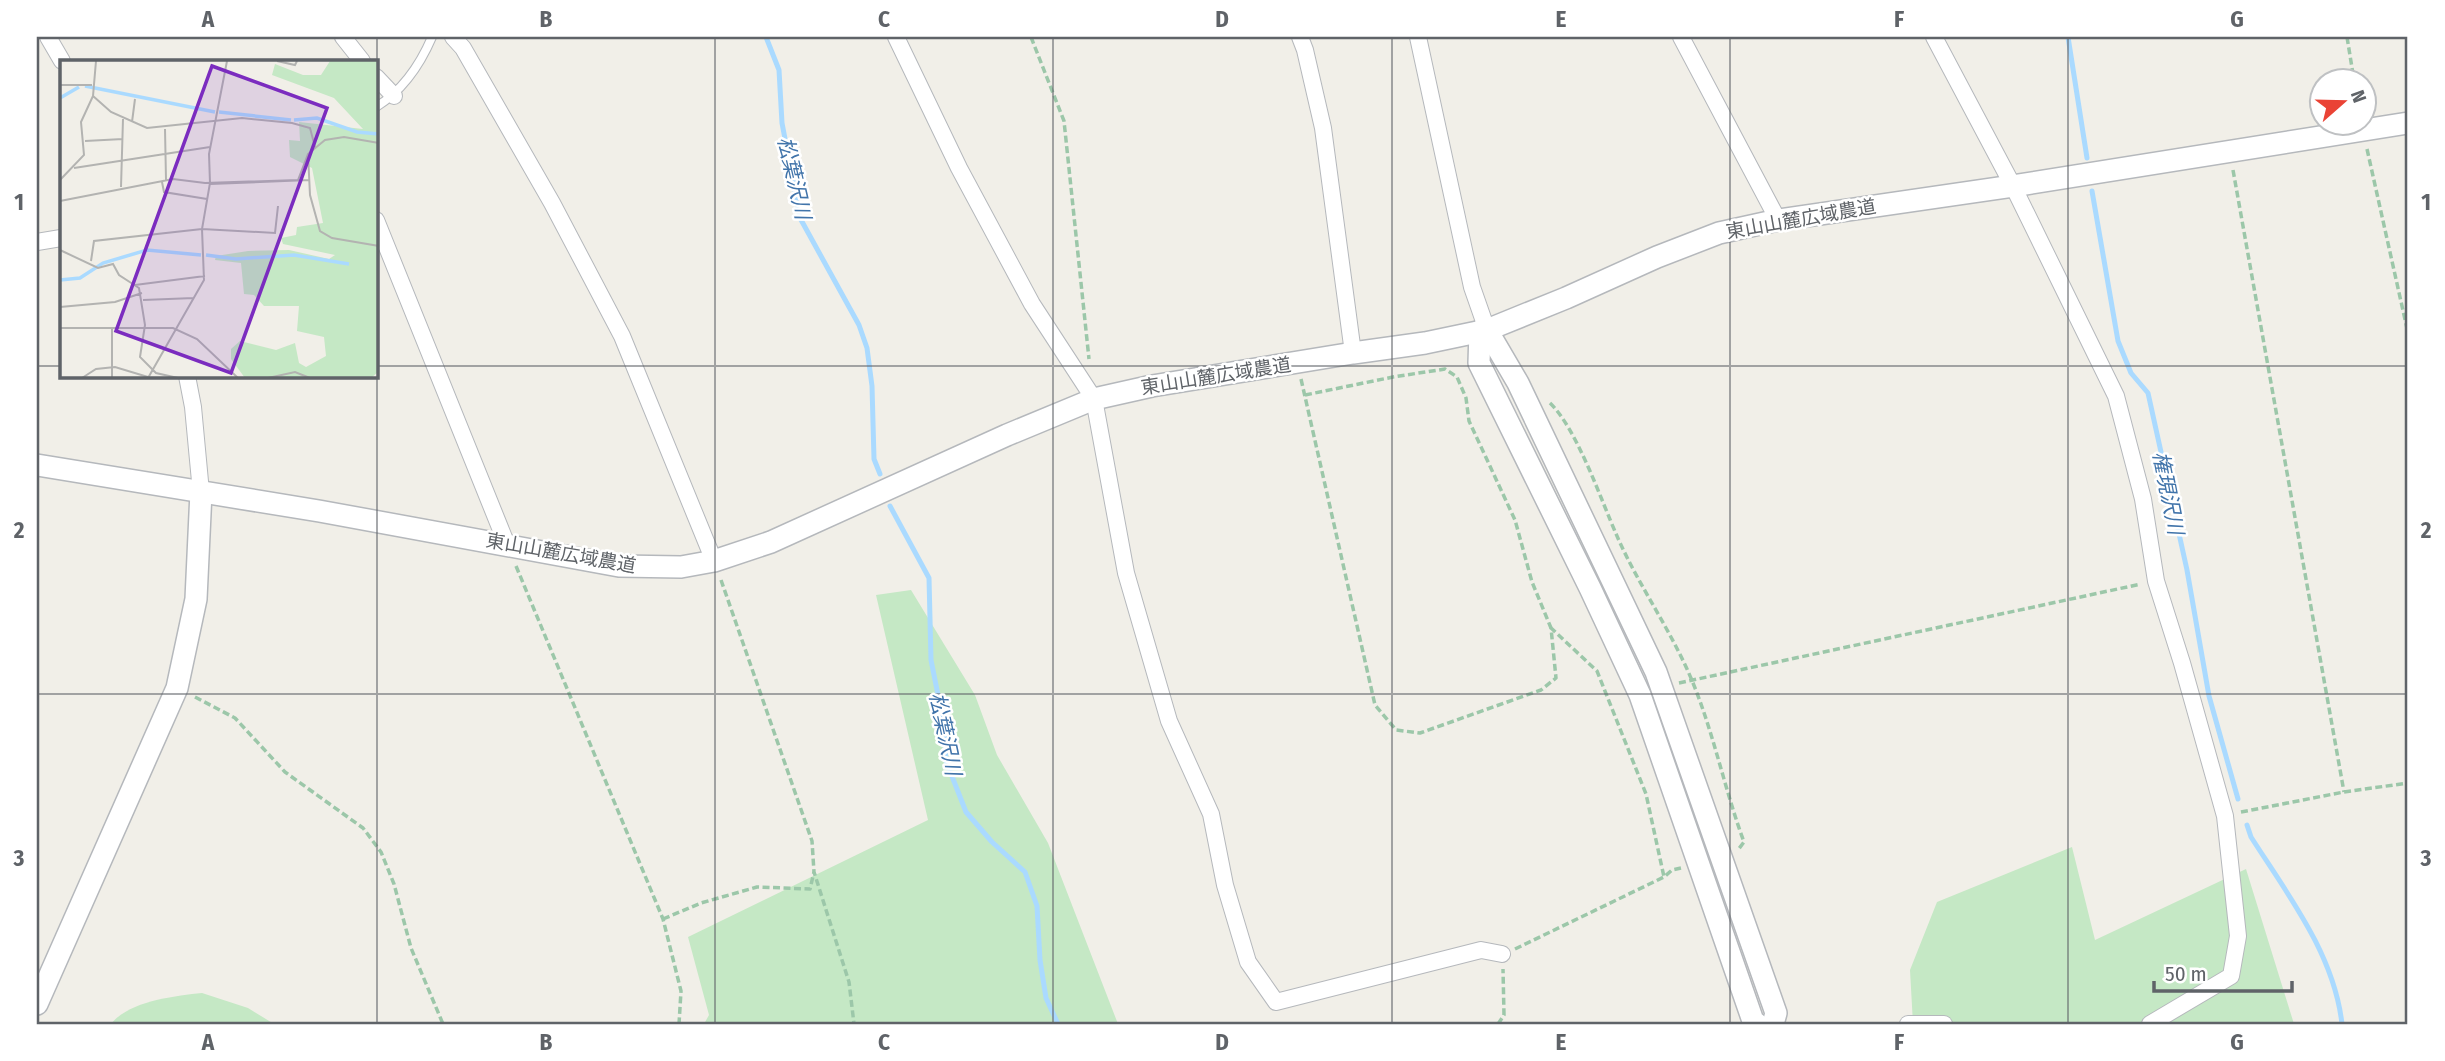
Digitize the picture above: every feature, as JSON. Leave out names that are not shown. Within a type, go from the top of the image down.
[{"type":"street","points":[[48,37],[61,60]]},
{"type":"street","points":[[343,37],[361,60]]},
{"type":"street","points":[[453,37],[463,48],[552,203],[622,336],[714,561]]},
{"type":"street","points":[[896,37],[959,168],[1032,304],[1094,399],[1126,573],[1169,721],[1211,814],[1225,885],[1248,962],[1276,1002],[1481,950],[1502,954]]},
{"type":"street","points":[[1300,37],[1323,128],[1353,353]]},
{"type":"street","points":[[1418,37],[1483,330],[1518,383],[1662,687],[1776,1013],[1773,1024]]},
{"type":"street","points":[[1681,37],[1777,220]]},
{"type":"street","points":[[1934,37],[2013,186],[2116,396],[2143,499],[2156,581],[2225,816],[2238,936],[2231,976],[2150,1024]]},
{"type":"street","points":[[378,79],[394,96]]},
{"type":"street","name":"東山山麓広域農道","points":[[2378,127],[2408,122]]},
{"type":"street","name":"東山山麓広域農道","points":[[37,465],[619,566],[681,567],[714,561],[771,542],[1007,435],[1094,399],[1152,386],[1424,343],[1483,330],[1719,233],[1777,220],[2013,186],[2323,136]]},
{"type":"street","points":[[378,225],[507,545]]},
{"type":"street","points":[[37,242],[60,238]]},
{"type":"street","points":[[1483,330],[1479,363],[1590,587],[1640,695],[1753,1021],[1757,1024]]},
{"type":"street","points":[[37,1004],[177,688],[196,599],[201,492],[197,433],[187,378]]},
{"type":"street","points":[[1908,1024],[1944,1024]]},
{"type":"lane","points":[[378,106],[394,96],[424,56],[432,37]]},
{"type":"path","points":[[1031,37],[1064,121],[1094,399]]},
{"type":"path","points":[[2347,37],[2352,66]]},
{"type":"path","points":[[2364,136],[2408,333]]},
{"type":"path","points":[[2230,150],[2344,792]]},
{"type":"path","points":[[1297,363],[1375,705],[1396,730],[1420,733],[1541,690],[1556,678],[1551,628],[1532,582],[1515,520],[1469,421],[1466,398],[1457,377],[1445,369],[1305,396]]},
{"type":"path","points":[[507,545],[663,919],[681,991],[679,1024]]},
{"type":"path","points":[[714,561],[812,841],[814,872],[849,982],[853,1024]]},
{"type":"path","points":[[1662,687],[2156,581]]},
{"type":"path","points":[[1551,628],[1597,671],[1646,794],[1664,877]]},
{"type":"path","points":[[177,688],[235,718],[285,772],[363,828],[381,852],[394,884],[411,948],[443,1024]]},
{"type":"path","points":[[2225,816],[2344,792],[2408,783]]},
{"type":"path","points":[[1498,1024],[1504,1015],[1502,954],[1527,945],[1664,877],[1672,870],[1698,865]]},
{"type":"path","points":[[663,919],[701,903],[757,887],[810,889],[814,872]]},
{"type":"green space","points":[[911,590],[975,695],[997,755],[1048,843],[1118,1024],[704,1024],[709,1015],[688,937],[928,820],[876,595]]},
{"type":"green space","points":[[2072,847],[2095,940],[2246,869],[2294,1024],[1913,1024],[1910,970],[1937,902]]},
{"type":"green space","points":[[202,993],[248,1008],[274,1024],[111,1024],[119,1016],[140,1005]]},
{"type":"waterway","name":"松葉沢川","points":[[766,37],[779,70],[782,123],[800,218],[859,325],[867,348],[872,386],[874,459],[880,474]]},
{"type":"waterway","name":"権現沢川","points":[[2068,37],[2087,158]]},
{"type":"waterway","name":"権現沢川","points":[[2092,191],[2118,341],[2131,373],[2148,393],[2187,570],[2209,696],[2238,799]]},
{"type":"waterway","name":"松葉沢川","points":[[890,506],[929,578],[931,660],[944,725],[946,761],[966,812],[992,842],[1025,872],[1037,906],[1040,960],[1046,998],[1058,1024]]},
{"type":"waterway","name":"権現沢川","points":[[2247,825],[2251,837],[2294,903],[2319,949],[2330,973],[2342,1024]]}]
